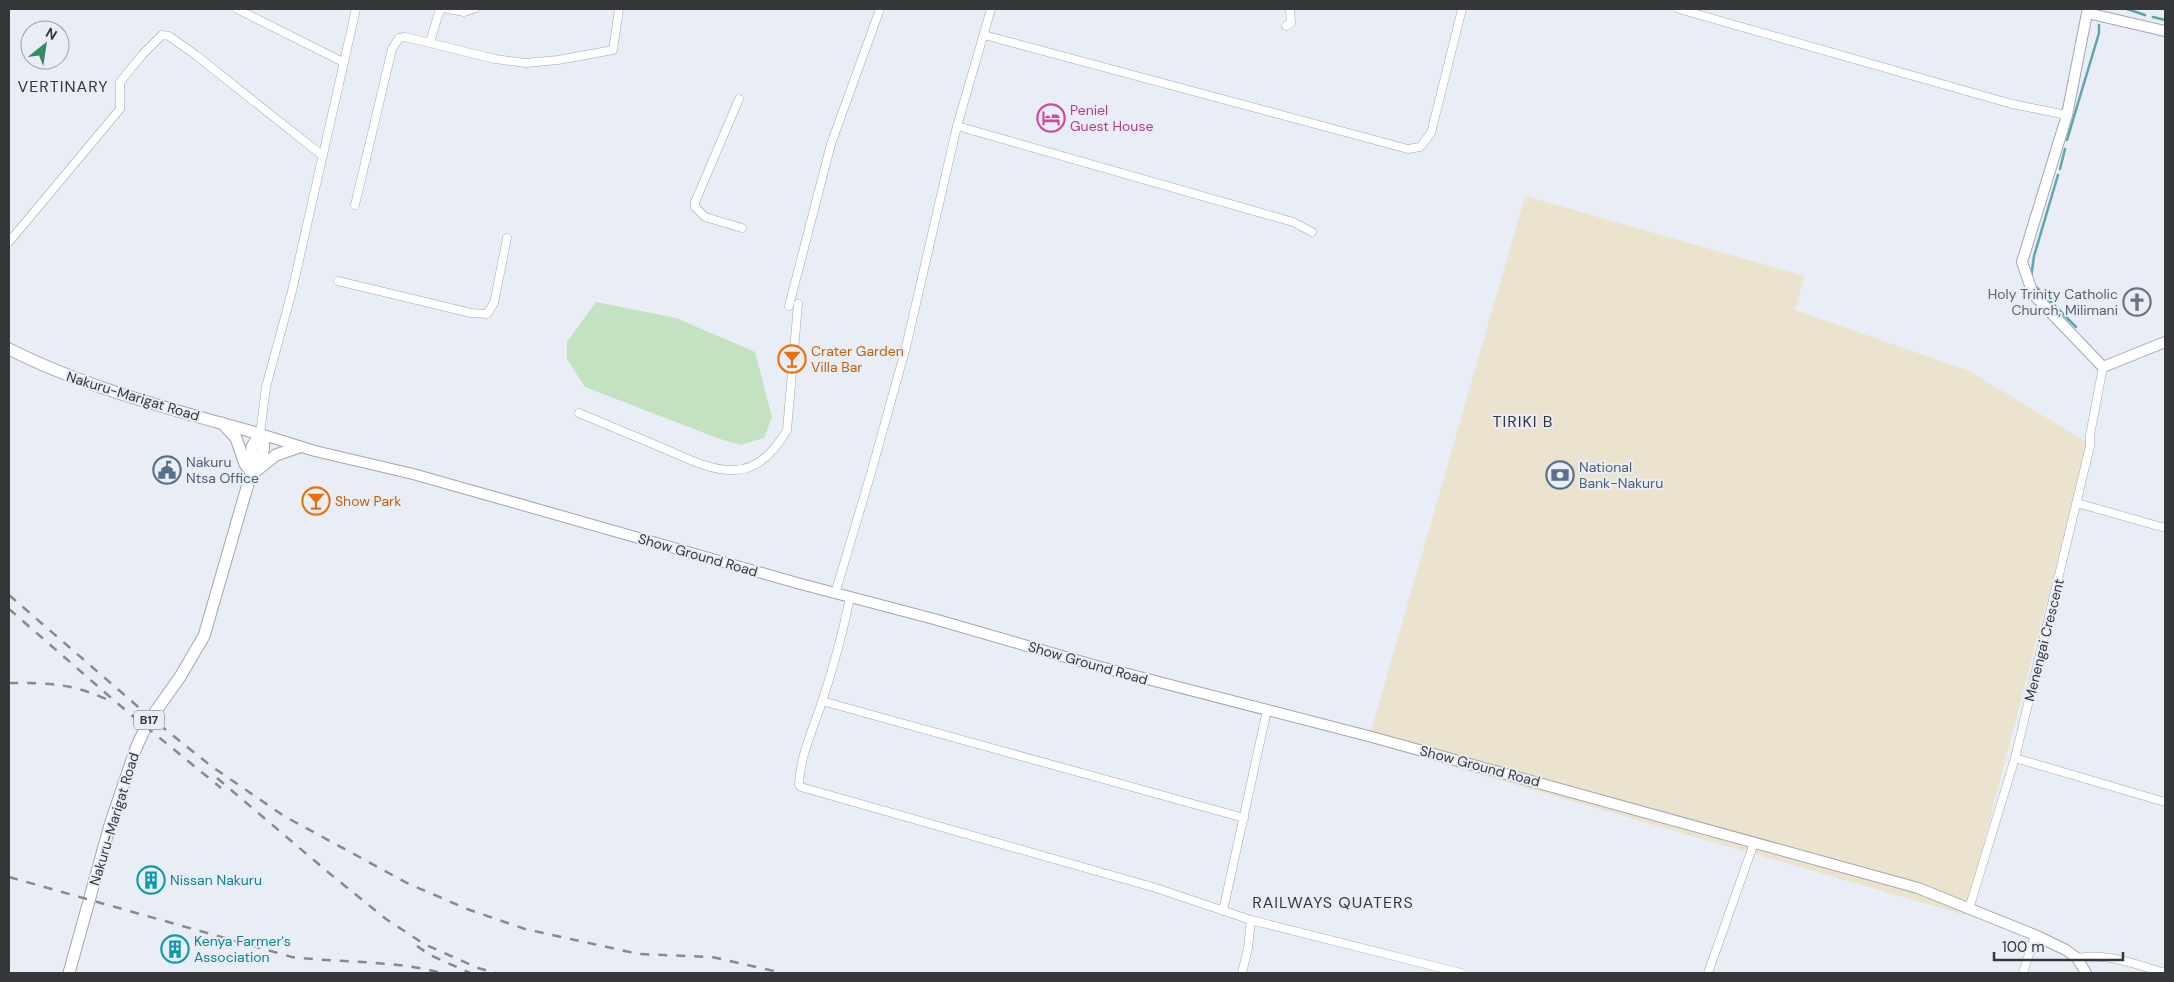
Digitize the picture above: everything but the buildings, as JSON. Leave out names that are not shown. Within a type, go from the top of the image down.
[{"type":"main road","points":[[2165,31],[2087,11],[2067,115],[2022,262],[2033,294],[2103,367],[2165,342]]},
{"type":"main road","name":"Nakuru-Marigat Road","points":[[9,349],[91,385],[260,434],[264,442],[263,452],[251,474],[204,636],[180,677],[148,722],[136,748],[110,825],[69,973]]},
{"type":"main road","points":[[222,423],[236,438],[245,464],[251,474],[276,455],[300,447]]},
{"type":"main road","name":"Show Ground Road","points":[[260,434],[300,447],[422,477],[1148,680],[1381,739],[1918,888],[2035,935],[2066,950],[2077,958]]},
{"type":"main road","points":[[2077,958],[2086,973]]},
{"type":"street","points":[[237,9],[343,62]]},
{"type":"street","points":[[260,434],[266,387],[292,291],[356,9]]},
{"type":"street","points":[[430,42],[439,12],[442,9]]},
{"type":"street","points":[[448,9],[464,12],[474,9]]},
{"type":"street","points":[[355,205],[395,42],[399,38],[405,36],[495,58],[526,63],[558,60],[613,50],[619,9]]},
{"type":"street","points":[[789,306],[831,144],[880,9]]},
{"type":"street","points":[[835,594],[904,356],[957,126],[991,9]]},
{"type":"street","points":[[1286,26],[1291,23],[1290,9]]},
{"type":"street","points":[[984,35],[1408,149],[1420,147],[1431,134],[1462,9]]},
{"type":"street","points":[[1679,9],[2012,104],[2067,115]]},
{"type":"street","points":[[9,242],[120,109],[120,82],[142,54],[162,35],[169,36],[197,56],[323,156]]},
{"type":"street","points":[[739,100],[695,202],[695,208],[705,217],[742,228]]},
{"type":"street","points":[[957,126],[1293,222],[1312,232]]},
{"type":"street","points":[[338,281],[471,313],[487,314],[494,303],[507,238]]},
{"type":"street","points":[[579,413],[698,463],[735,470],[750,467],[764,459],[778,446],[787,430],[798,304]]},
{"type":"street","name":"Menengai Crescent","points":[[1969,910],[2015,758],[2090,446],[2090,435],[2103,367]]},
{"type":"street","points":[[2077,503],[2165,528]]},
{"type":"street","points":[[850,597],[844,626],[805,751],[800,773],[799,784],[801,787],[1156,888],[1252,920],[1362,946],[1461,973]]},
{"type":"street","points":[[822,701],[1244,818]]},
{"type":"street","points":[[1223,911],[1267,710]]},
{"type":"street","points":[[2015,758],[2165,802]]},
{"type":"street","points":[[1708,973],[1754,843]]},
{"type":"street","points":[[1242,973],[1252,920]]},
{"type":"street","points":[[2024,973],[2035,935]]},
{"type":"street","points":[[2077,958],[2087,956],[2116,960],[2165,973]]},
{"type":"shaded area","points":[[1525,196],[1804,276],[1795,310],[1969,371],[2088,443],[1965,915],[1368,742]]},
{"type":"green space","points":[[596,302],[676,318],[755,352],[772,417],[764,438],[741,445],[720,439],[585,387],[567,359],[567,342]]},
{"type":"waterway","points":[[2127,9],[2145,15]]},
{"type":"waterway","points":[[2153,17],[2165,20]]},
{"type":"waterway","points":[[2067,140],[2099,33],[2099,25]]},
{"type":"waterway","points":[[2060,169],[2065,149]]},
{"type":"waterway","points":[[2031,278],[2034,256],[2058,175]]},
{"type":"waterway","points":[[2036,287],[2076,327]]},
{"type":"railway","points":[[9,595],[151,718],[211,766],[284,816],[407,883],[467,909],[525,929],[639,954],[712,957],[783,973]]},
{"type":"railway","points":[[9,609],[117,703],[221,788]]},
{"type":"railway","points":[[9,683],[59,685],[106,699]]},
{"type":"railway","points":[[217,778],[386,919],[424,944],[478,968],[496,973]]},
{"type":"railway","points":[[9,877],[292,957],[405,966],[442,973]]},
{"type":"railway","points":[[417,946],[430,955],[470,973]]},
{"type":"place","name":"Peniel Guest House","points":[[1051,118]]},
{"type":"place","name":"Holy Trinity Catholic Church, Milimani","points":[[2137,302]]},
{"type":"place","name":"Crater Garden Villa Bar","points":[[792,359]]},
{"type":"place","name":"Nakuru Ntsa Office","points":[[167,470]]},
{"type":"place","name":"National Bank-Nakuru","points":[[1560,475]]},
{"type":"place","name":"Show Park","points":[[316,501]]},
{"type":"place","name":"Nissan Nakuru","points":[[151,880]]},
{"type":"place","name":"Kenya Farmer's Association","points":[[175,949]]},
{"type":"district","name":"VERTINARY","points":[[63,86]]},
{"type":"district","name":"TIRIKI B","points":[[1523,421]]},
{"type":"district","name":"RAILWAYS QUATERS","points":[[1333,902]]}]
